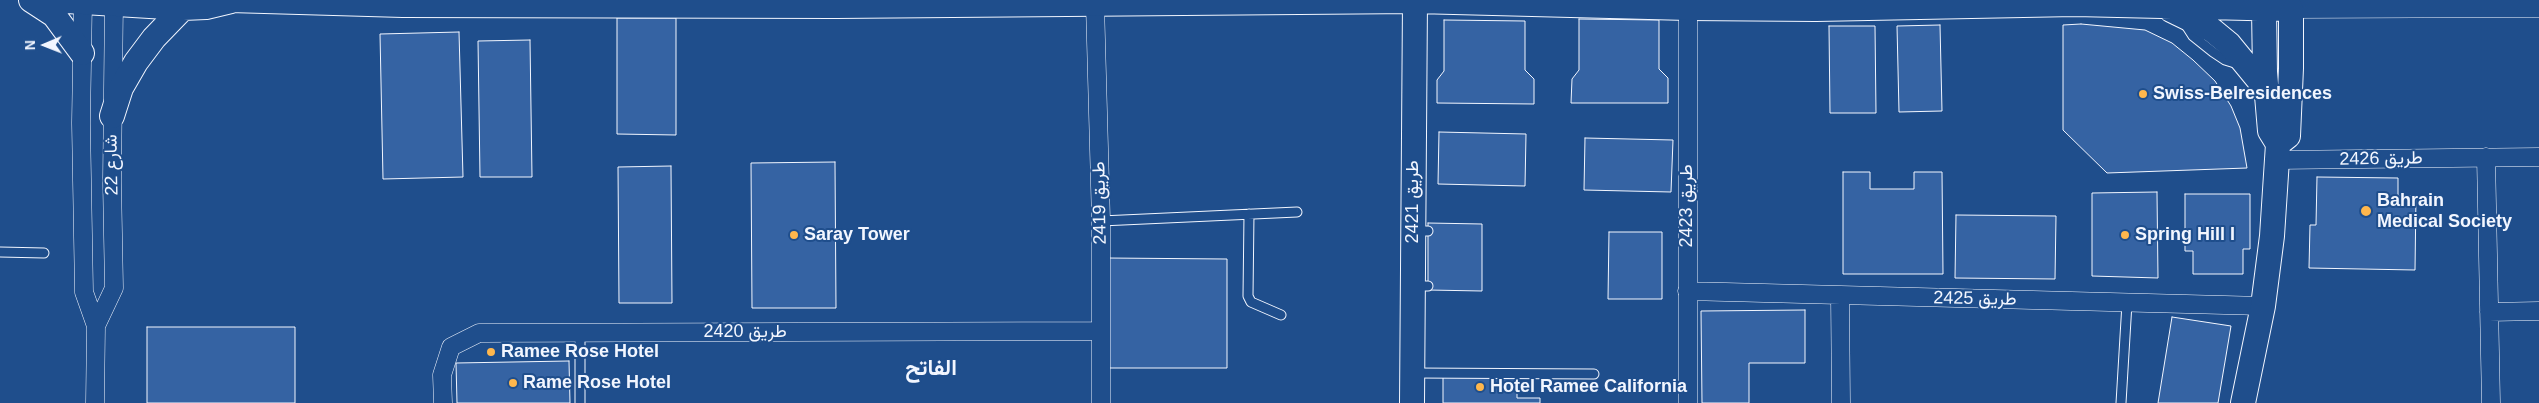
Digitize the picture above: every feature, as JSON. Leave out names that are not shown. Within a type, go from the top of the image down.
[{"type":"street","points":[[31,0],[54,15],[82,52]]},
{"type":"street","points":[[50,0],[183,8],[206,7],[231,0],[322,2],[1095,4],[1415,1],[1688,8],[1816,4],[2076,2],[2173,11],[2539,8]]},
{"type":"street","name":"طريق 2421","points":[[1412,403],[1412,374],[1420,286],[1421,231],[1415,1]]},
{"type":"street","name":"شارع 22","points":[[83,2],[84,292],[96,326],[95,403]]},
{"type":"street","name":"شارع 22","points":[[96,326],[114,288],[112,116],[114,3]]},
{"type":"street","name":"طريق 2419","points":[[1095,4],[1104,279],[1100,331],[1104,351],[1101,403]]},
{"type":"street","points":[[112,116],[121,88],[136,62],[154,38],[183,8]]},
{"type":"street","name":"طريق 2423","points":[[1688,8],[1688,403]]},
{"type":"street","points":[[2277,152],[2288,136],[2291,9]]},
{"type":"street","points":[[2243,403],[2262,306],[2272,236],[2277,152],[2270,130],[2267,99],[2264,10]]},
{"type":"street","points":[[2173,11],[2212,30],[2229,44],[2260,82],[2267,99]]},
{"type":"street","name":"طريق 2426","points":[[2277,152],[2539,157]]},
{"type":"street","points":[[2486,157],[2491,403]]},
{"type":"street","name":"طريق 2425","points":[[1687,291],[2262,306]]},
{"type":"street","points":[[1840,296],[1841,403]]},
{"type":"street","points":[[2489,312],[2539,312]]},
{"type":"street","name":"طريق 2420","points":[[443,403],[442,375],[450,347],[479,333],[1100,331]]},
{"type":"lane","points":[[1101,221],[1297,212]]},
{"type":"lane","points":[[1249,214],[1248,296],[1250,302],[1281,315]]},
{"type":"lane","points":[[0,252],[44,253]]},
{"type":"lane","points":[[2121,403],[2127,303]]},
{"type":"lane","points":[[580,333],[580,403]]},
{"type":"lane","points":[[1412,374],[1594,374]]},
{"type":"building","points":[[617,18],[676,18],[676,135],[617,134]]},
{"type":"building","points":[[1579,19],[1659,20],[1659,69],[1668,78],[1668,103],[1571,103],[1572,79],[1579,70]]},
{"type":"building","points":[[1444,20],[1525,21],[1525,70],[1534,79],[1534,104],[1437,103],[1437,80],[1444,71]]},
{"type":"building","name":"Swiss-Belresidences","points":[[2081,24],[2145,30],[2172,43],[2193,60],[2215,81],[2231,106],[2240,128],[2247,168],[2107,173],[2063,130],[2063,25]]},
{"type":"building","points":[[1940,25],[1942,111],[1899,112],[1897,26]]},
{"type":"building","points":[[1829,26],[1875,26],[1876,113],[1830,113]]},
{"type":"building","points":[[459,32],[463,177],[383,179],[380,34]]},
{"type":"building","points":[[530,40],[532,177],[480,177],[478,41]]},
{"type":"building","points":[[1439,132],[1526,134],[1525,186],[1438,184]]},
{"type":"building","points":[[1585,138],[1673,140],[1671,192],[1584,190]]},
{"type":"building","name":"Saray Tower","points":[[835,162],[836,308],[752,308],[751,163]]},
{"type":"building","points":[[671,166],[672,303],[619,303],[618,167]]},
{"type":"building","points":[[1843,172],[1870,172],[1870,189],[1914,189],[1914,172],[1942,172],[1943,274],[1843,274]]},
{"type":"building","name":"Bahrain Medical Society","points":[[2317,177],[2398,178],[2398,196],[2416,196],[2415,270],[2309,268],[2310,225],[2316,225]]},
{"type":"building","name":"Spring Hill I","points":[[2157,192],[2158,278],[2092,276],[2092,193]]},
{"type":"building","points":[[2185,194],[2250,194],[2250,249],[2243,249],[2243,274],[2193,274],[2193,251],[2185,251]]},
{"type":"building","points":[[1956,215],[2056,216],[2055,279],[1955,278]]},
{"type":"building","points":[[1428,223],[1482,224],[1482,291],[1428,290]]},
{"type":"building","points":[[1609,232],[1662,232],[1662,299],[1608,299]]},
{"type":"building","points":[[1106,258],[1227,259],[1227,368],[1109,368]]},
{"type":"building","points":[[1805,310],[1805,363],[1749,363],[1749,403],[1702,403],[1701,311]]},
{"type":"building","points":[[2172,317],[2231,326],[2218,403],[2158,403]]},
{"type":"building","points":[[147,327],[295,327],[295,403],[147,403]]},
{"type":"building","name":"Rame Rose Hotel","points":[[569,361],[570,403],[457,403],[456,363]]},
{"type":"building","name":"Hotel Ramee California","points":[[1517,376],[1517,398],[1540,398],[1540,403],[1443,403],[1443,377]]},
{"type":"place","name":"Swiss-Belresidences","points":[[2143,94]]},
{"type":"place","name":"Bahrain Medical Society","points":[[2366,211]]},
{"type":"place","name":"Saray Tower","points":[[794,235]]},
{"type":"place","name":"Spring Hill I","points":[[2125,235]]},
{"type":"place","name":"Ramee Rose Hotel","points":[[491,352]]},
{"type":"place","name":"Rame Rose Hotel","points":[[513,383]]},
{"type":"place","name":"Hotel Ramee California","points":[[1480,387]]},
{"type":"district","name":"الفاتح","points":[[931,369]]}]
